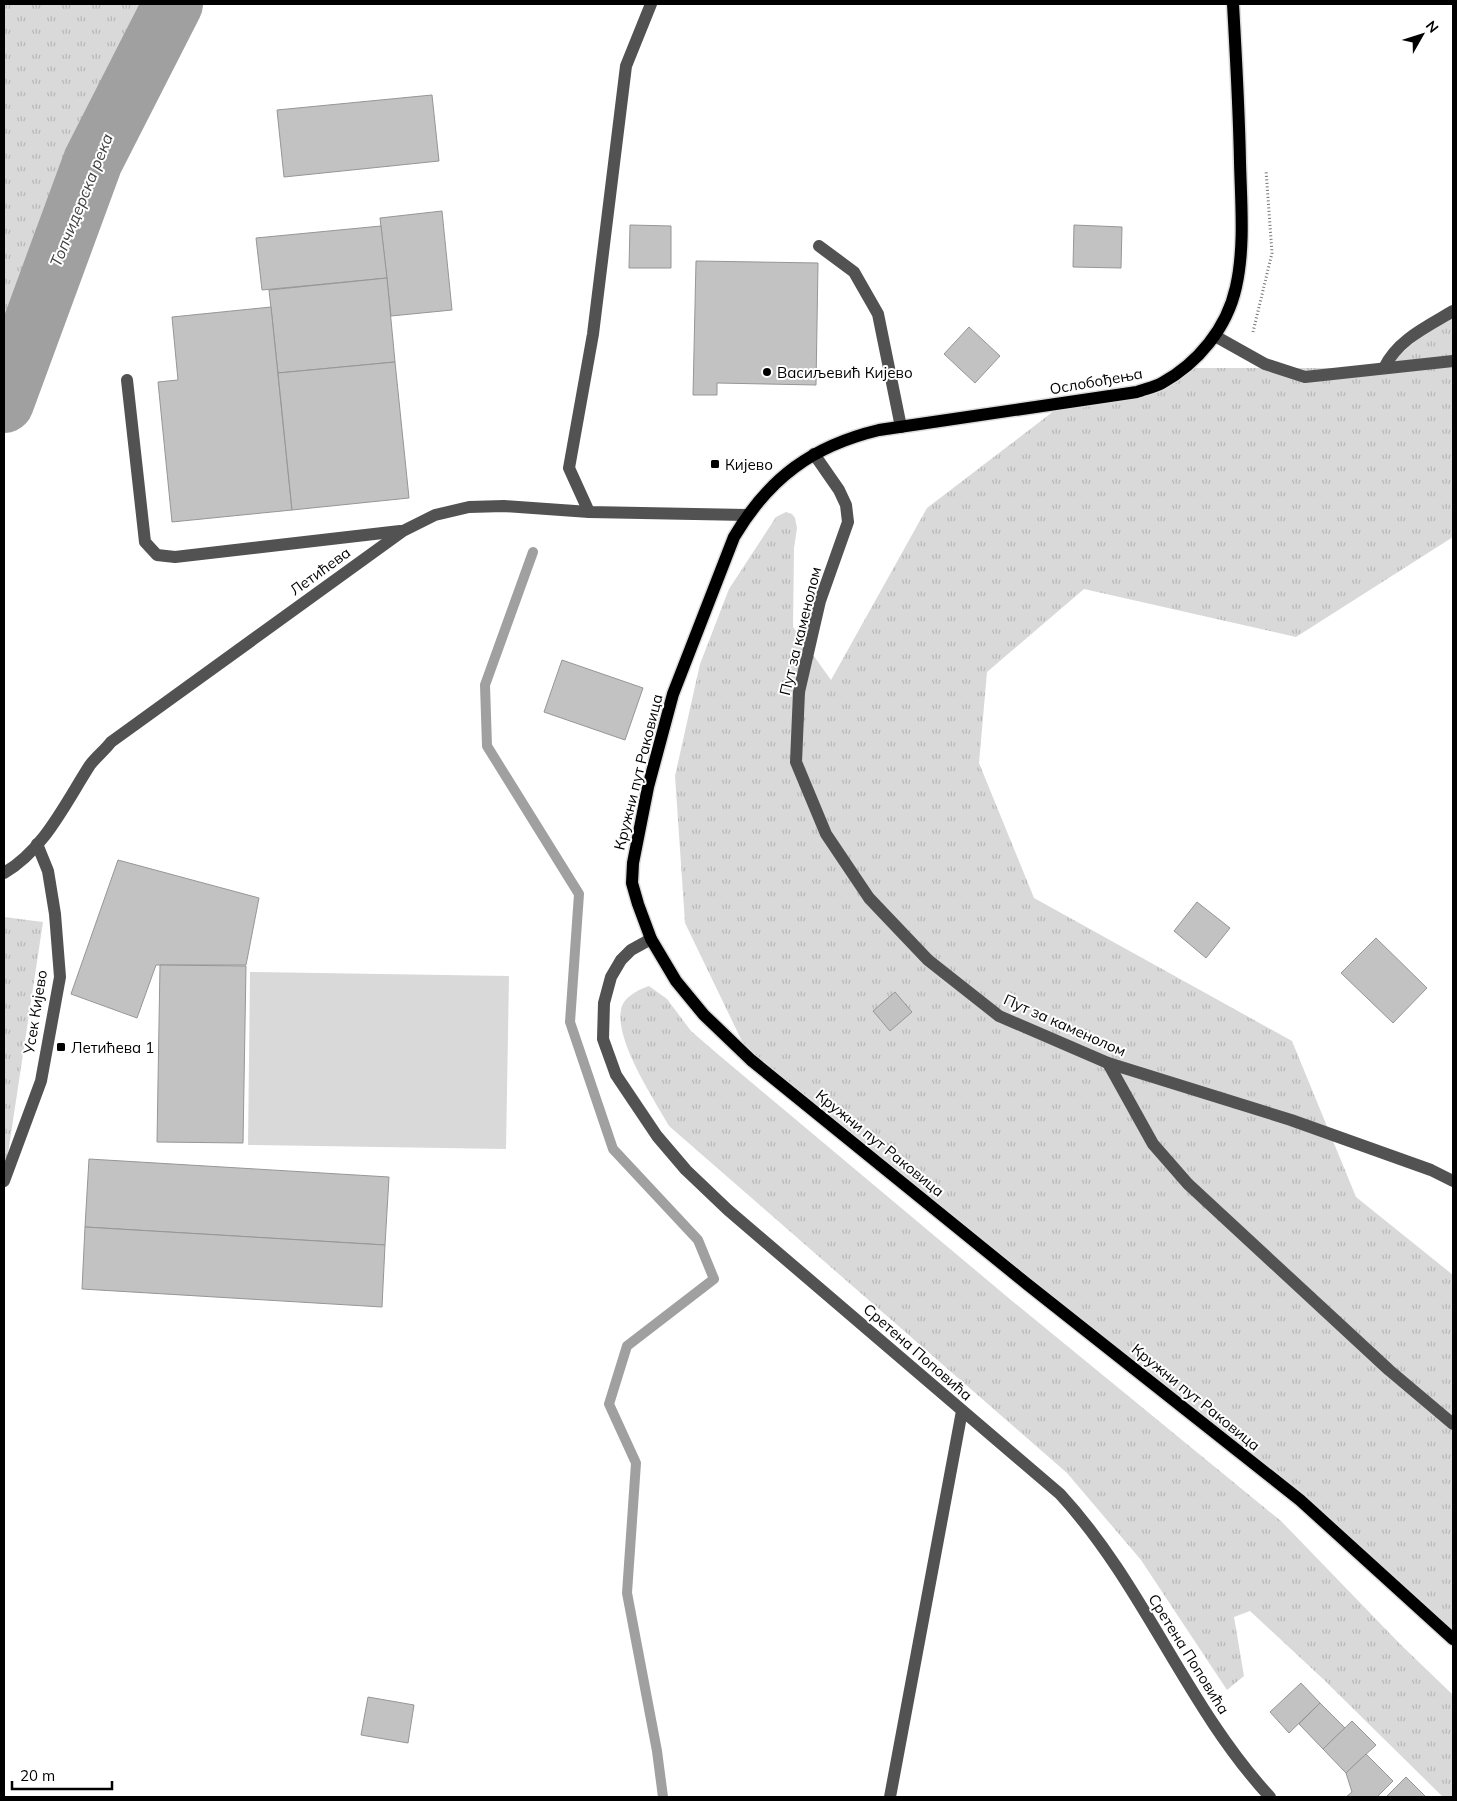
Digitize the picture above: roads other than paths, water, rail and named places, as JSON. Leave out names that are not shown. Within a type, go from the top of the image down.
[{"type":"main road","name":"Ослобођења","points":[[747,515],[776,481],[788,471],[814,454],[858,435],[901,426],[1137,392],[1161,384],[1200,355],[1215,336],[1226,314],[1236,288],[1240,260],[1239,98],[1233,4]]},
{"type":"main road","name":"Кружни пут Раковица","points":[[747,515],[734,537],[673,694],[648,787],[633,863],[632,884],[651,939],[676,981],[704,1014],[751,1060],[1035,1290],[1300,1500],[1453,1639]]},
{"type":"street","points":[[589,512],[569,468],[593,334],[626,66],[650,4]]},
{"type":"street","points":[[819,246],[854,272],[878,314],[901,426]]},
{"type":"street","points":[[1384,368],[1389,357],[1400,345],[1453,311]]},
{"type":"street","points":[[1215,336],[1265,364],[1305,377],[1453,361]]},
{"type":"street","points":[[127,380],[145,542],[157,555],[175,557],[403,531]]},
{"type":"street","name":"Пут за каменолом","points":[[814,454],[839,490],[846,505],[848,522],[820,601],[799,692],[796,762],[826,834],[869,898],[928,960],[1000,1016],[1108,1063],[1291,1120],[1431,1170],[1453,1181]]},
{"type":"street","name":"Летићева","points":[[4,872],[15,866],[37,844],[63,810],[91,763],[112,742],[403,531],[435,515],[469,507],[504,506],[589,512],[747,515]]},
{"type":"street","name":"Усек Кијево","points":[[4,1181],[41,1081],[60,977],[55,914],[48,871],[37,844]]},
{"type":"street","name":"Сретена Поповића","points":[[651,939],[631,950],[621,960],[611,978],[604,1003],[603,1039],[616,1075],[657,1136],[686,1170],[728,1210],[1060,1494],[1078,1514],[1113,1560],[1221,1736],[1251,1777],[1270,1797]]},
{"type":"street","points":[[1108,1063],[1153,1144],[1188,1184],[1388,1370],[1453,1424]]},
{"type":"street","points":[[890,1797],[962,1411]]},
{"type":"waterway","name":"Топчидерска река","points":[[4,403],[93,161],[173,4]]},
{"type":"waterway","points":[[533,552],[485,685],[487,746],[579,894],[570,1022],[613,1149],[698,1240],[714,1279],[627,1346],[609,1404],[636,1463],[627,1593],[657,1751],[663,1797]]},
{"type":"place","name":"Васиљевић Кијево","points":[[767,372]]},
{"type":"place","name":"Кијево","points":[[715,464]]},
{"type":"place","name":"Летићева 1","points":[[61,1047]]}]
